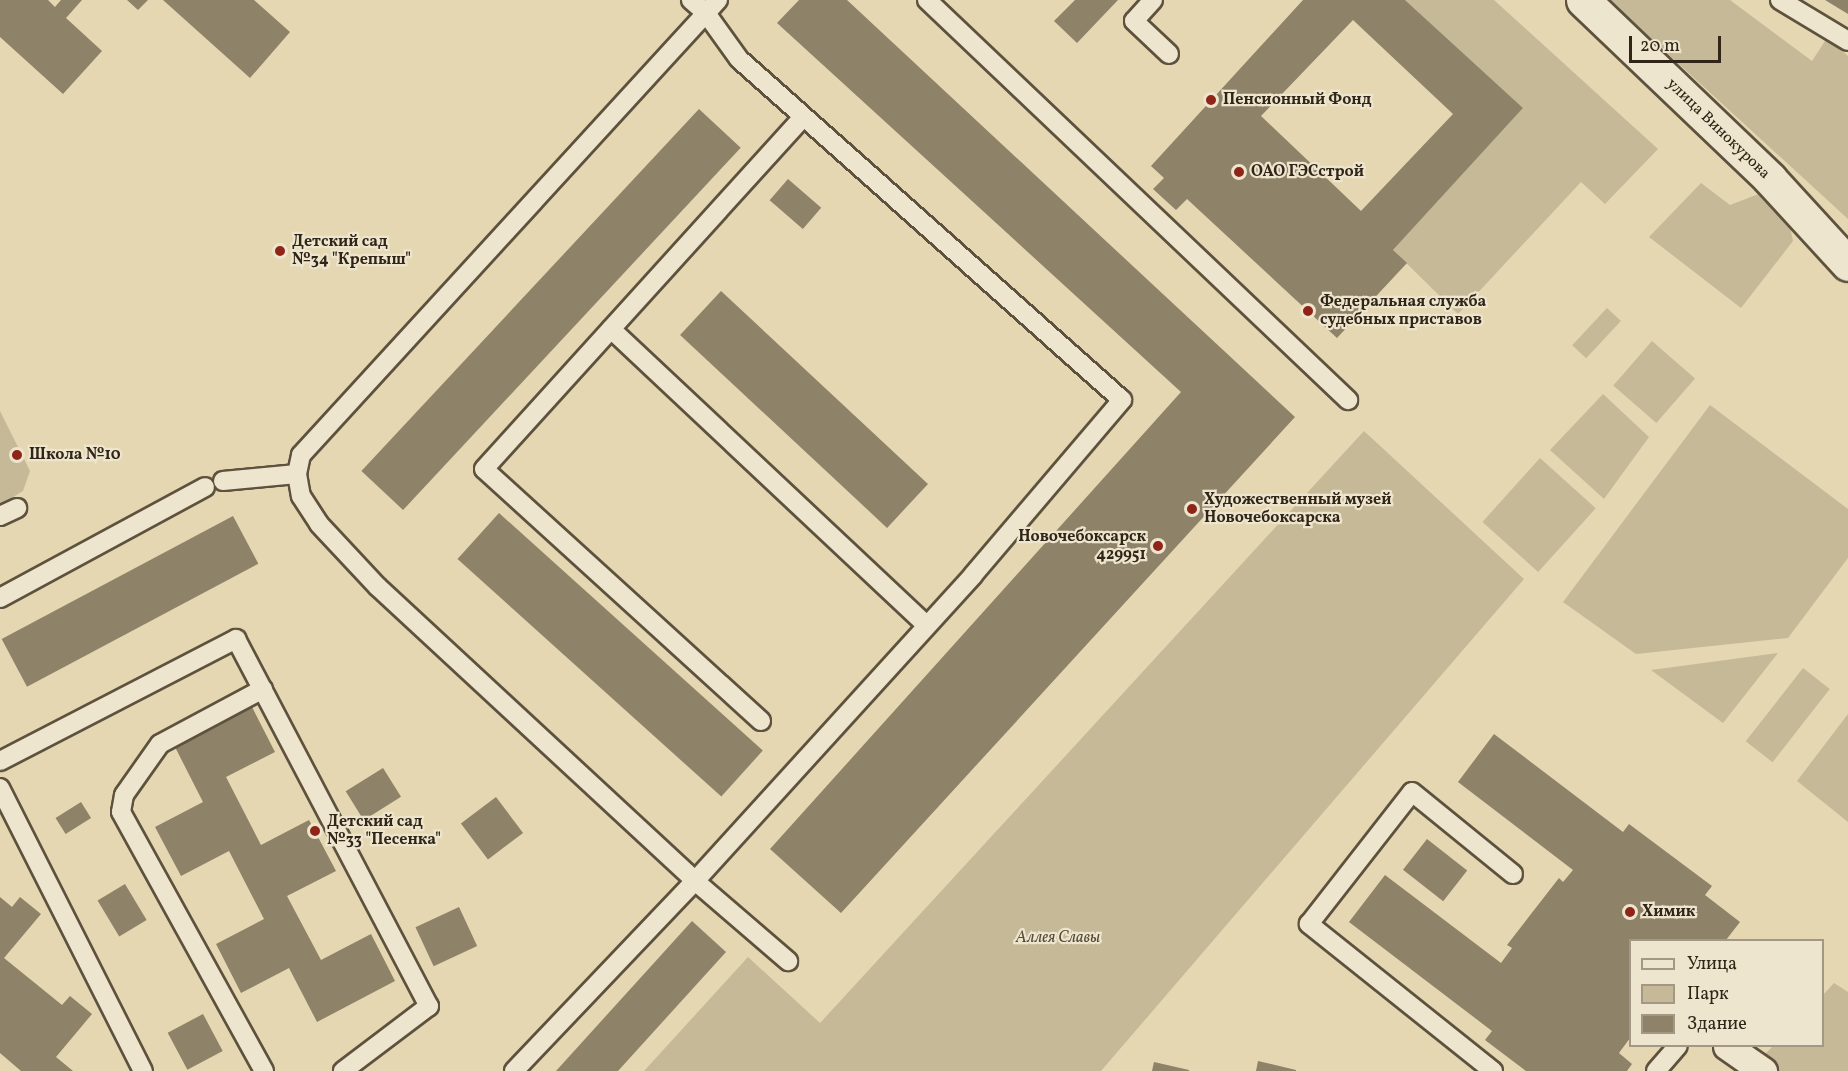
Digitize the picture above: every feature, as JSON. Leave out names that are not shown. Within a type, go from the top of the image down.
[{"type":"street","name":"улица Винокурова","points":[[1587,2],[1770,179],[1848,264]]},
{"type":"street","points":[[1728,1047],[1763,1071]]},
{"type":"lane","points":[[514,1071],[695,881],[926,625],[1122,400],[802,118],[739,59],[706,14],[691,0]]},
{"type":"lane","points":[[718,0],[301,455],[297,474],[301,496],[319,524],[378,586],[695,881],[789,961]]},
{"type":"lane","points":[[927,0],[1348,400]]},
{"type":"lane","points":[[1153,0],[1134,21],[1169,54]]},
{"type":"lane","points":[[1780,0],[1848,41]]},
{"type":"lane","points":[[761,721],[484,469],[802,118]]},
{"type":"lane","points":[[611,329],[926,625]]},
{"type":"lane","points":[[223,482],[297,474]]},
{"type":"lane","points":[[0,598],[205,487]]},
{"type":"lane","points":[[0,516],[17,507]]},
{"type":"lane","points":[[0,761],[236,639],[429,1006],[343,1071]]},
{"type":"lane","points":[[263,689],[160,744],[124,795],[121,812],[264,1071]]},
{"type":"lane","points":[[0,788],[143,1071]]},
{"type":"lane","points":[[1493,1071],[1309,924],[1412,792],[1514,874]]},
{"type":"lane","points":[[1656,1071],[1677,1047]]},
{"type":"green space","points":[[1405,0],[1494,0],[1658,149],[1605,204],[1581,182],[1458,314],[1393,250],[1523,108]]},
{"type":"green space","points":[[1609,0],[1730,0],[1812,61],[1827,38],[1848,56],[1848,219]]},
{"type":"green space","points":[[1701,183],[1730,205],[1769,190],[1786,209],[1793,241],[1741,308],[1649,237]]},
{"type":"green space","points":[[1607,308],[1621,321],[1586,358],[1572,345]]},
{"type":"green space","points":[[1652,341],[1695,378],[1656,423],[1613,386]]},
{"type":"green space","points":[[1603,394],[1649,437],[1604,499],[1550,450]]},
{"type":"green space","points":[[1710,405],[1848,509],[1848,558],[1788,638],[1636,654],[1563,602]]},
{"type":"green space","points":[[0,411],[30,471],[23,491],[0,505]]},
{"type":"green space","name":"Аллея Славы","points":[[1364,431],[1524,579],[1101,1071],[644,1071],[748,957],[820,1023]]},
{"type":"green space","points":[[1540,458],[1596,508],[1538,572],[1482,522]]},
{"type":"green space","points":[[1778,653],[1723,723],[1651,670]]},
{"type":"green space","points":[[1803,668],[1830,689],[1773,762],[1746,741]]},
{"type":"green space","points":[[1848,714],[1848,822],[1797,781]]},
{"type":"green space","points":[[1834,983],[1848,992],[1848,1071],[1748,1071],[1772,1047],[1824,1047],[1824,994]]},
{"type":"building","points":[[0,0],[48,0],[55,7],[61,0],[82,0],[66,18],[102,51],[63,94],[0,37]]},
{"type":"building","points":[[127,0],[148,0],[138,10]]},
{"type":"building","points":[[163,0],[254,0],[290,32],[250,78]]},
{"type":"building","points":[[799,0],[847,0],[1295,417],[841,913],[770,849],[1181,392],[777,23]]},
{"type":"building","points":[[1075,0],[1118,0],[1077,43],[1054,21]]},
{"type":"building","name":"ОАО ГЭСстрой","points":[[1303,0],[1405,0],[1523,108],[1393,250],[1407,263],[1337,338],[1187,199],[1176,210],[1153,189],[1164,178],[1151,166]],"holes":[[[1353,20],[1453,114],[1361,211],[1261,116]]]},
{"type":"building","points":[[1825,0],[1848,0],[1848,14]]},
{"type":"building","points":[[699,109],[741,148],[403,510],[361,471]]},
{"type":"building","points":[[788,179],[821,208],[803,229],[770,200]]},
{"type":"building","points":[[721,291],[928,484],[887,528],[680,335]]},
{"type":"building","points":[[499,513],[763,751],[721,797],[458,559]]},
{"type":"building","points":[[233,516],[258,564],[27,687],[2,639]]},
{"type":"building","points":[[252,707],[275,752],[226,777],[261,845],[309,820],[336,871],[287,896],[321,960],[371,934],[395,981],[317,1022],[289,968],[241,993],[216,944],[264,919],[229,851],[181,876],[155,827],[203,802],[175,747]]},
{"type":"building","name":"Химик","points":[[1494,734],[1623,832],[1629,824],[1712,886],[1705,895],[1740,922],[1727,939],[1629,939],[1629,1039],[1619,1053],[1632,1064],[1627,1071],[1526,1071],[1485,1040],[1492,1031],[1349,922],[1385,875],[1501,963],[1512,948],[1507,945],[1559,878],[1563,882],[1573,870],[1458,782]]},
{"type":"building","points":[[383,768],[401,797],[364,820],[346,791]]},
{"type":"building","points":[[496,797],[523,833],[488,859],[461,823]]},
{"type":"building","points":[[81,802],[91,818],[66,834],[56,818]]},
{"type":"building","points":[[1427,839],[1467,870],[1443,901],[1403,870]]},
{"type":"building","points":[[125,884],[147,920],[119,936],[98,900]]},
{"type":"building","points":[[0,897],[12,907],[20,897],[41,914],[4,958],[62,1005],[70,996],[92,1014],[56,1057],[73,1071],[21,1071],[0,1053]]},
{"type":"building","points":[[459,907],[477,946],[434,966],[415,927]]},
{"type":"building","points":[[692,921],[726,952],[618,1071],[556,1071]]},
{"type":"building","points":[[203,1014],[223,1051],[187,1070],[168,1033]]},
{"type":"building","points":[[1258,1061],[1296,1070],[1296,1071],[1256,1071]]},
{"type":"building","points":[[1154,1062],[1189,1070],[1189,1071],[1152,1071]]},
{"type":"place","name":"Пенсионный Фонд","points":[[1211,100]]},
{"type":"place","name":"ОАО ГЭСстрой","points":[[1239,172]]},
{"type":"place","name":"Детский сад №34 \"Крепыш\"","points":[[280,251]]},
{"type":"place","name":"Федеральная служба судебных приставов","points":[[1308,311]]},
{"type":"place","name":"Школа №10","points":[[17,455]]},
{"type":"place","name":"Художественный музей Новочебоксарска","points":[[1192,509]]},
{"type":"place","name":"Новочебоксарск 429951","points":[[1158,546]]},
{"type":"place","name":"Детский сад №33 \"Песенка\"","points":[[315,831]]},
{"type":"place","name":"Химик","points":[[1630,912]]}]
